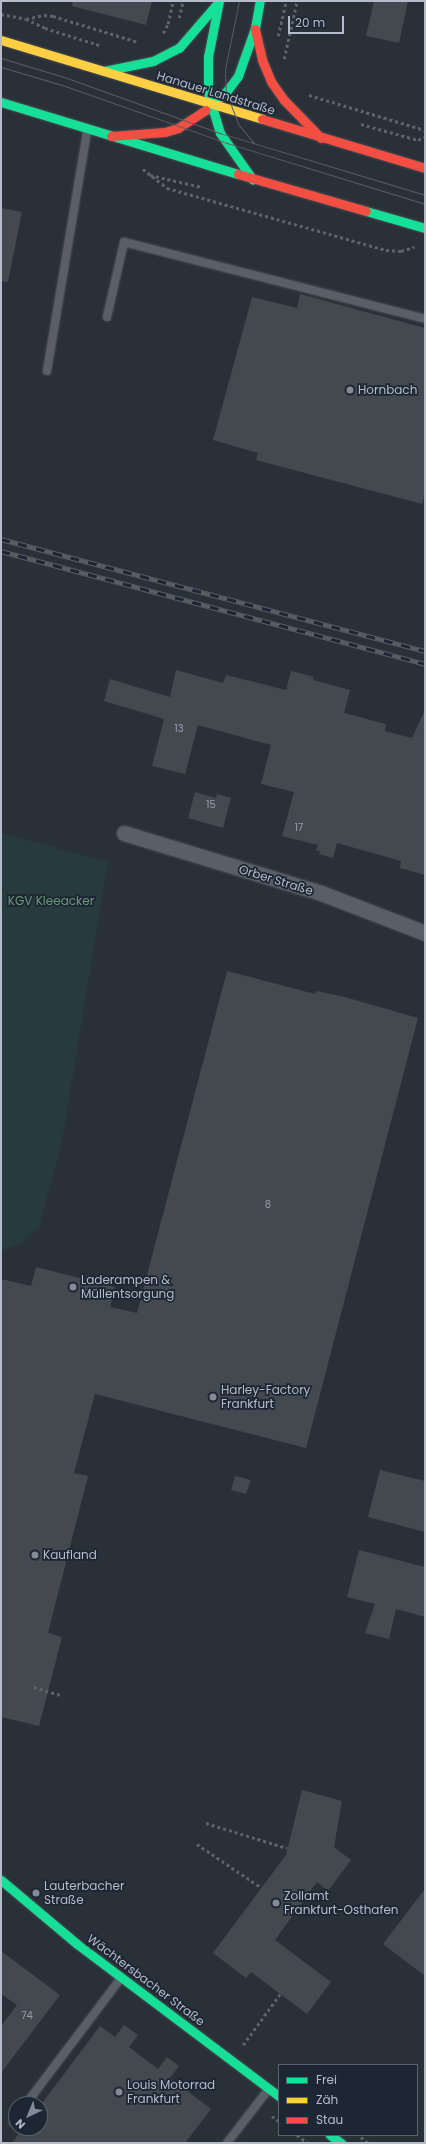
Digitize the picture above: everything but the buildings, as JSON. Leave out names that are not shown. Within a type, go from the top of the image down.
[{"type":"main road","points":[[104,71],[153,61],[179,48],[196,31],[219,1]]},
{"type":"main road","points":[[219,1],[207,67],[206,82],[220,133],[253,180]]},
{"type":"main road","points":[[108,136],[152,134],[178,128],[212,105],[229,89],[238,76],[255,28],[260,1]]},
{"type":"main road","points":[[255,28],[262,60],[272,83],[284,100],[321,138]]},
{"type":"main road","name":"Hanauer Landstraße","points":[[1,40],[321,138],[425,168]]},
{"type":"main road","points":[[1,102],[87,130],[253,180],[425,228]]},
{"type":"main road","name":"Wächtersbacher Straße","points":[[1,1880],[26,1904],[278,2095]]},
{"type":"main road","points":[[331,2136],[341,2143]]},
{"type":"street","name":"Orber Straße","points":[[124,833],[321,893],[425,933]]},
{"type":"lane","points":[[47,370],[87,130]]},
{"type":"lane","points":[[107,317],[124,242],[425,318]]},
{"type":"lane","points":[[32,2096],[121,1977]]},
{"type":"lane","points":[[228,2143],[269,2088]]},
{"type":"path","points":[[159,38],[168,24],[173,1]]},
{"type":"path","points":[[179,18],[183,1]]},
{"type":"path","points":[[277,41],[286,1]]},
{"type":"path","points":[[283,65],[297,1]]},
{"type":"path","points":[[1,14],[26,19],[45,28],[99,45]]},
{"type":"path","points":[[26,19],[44,14],[141,42]]},
{"type":"path","points":[[301,93],[425,130]]},
{"type":"path","points":[[361,124],[418,140],[425,137]]},
{"type":"path","points":[[140,167],[167,188],[386,250],[401,251],[418,247]]},
{"type":"path","points":[[150,175],[207,189]]},
{"type":"path","points":[[34,1688],[63,1696]]},
{"type":"path","points":[[206,1823],[287,1848]]},
{"type":"path","points":[[197,1844],[262,1888]]},
{"type":"path","points":[[233,2060],[280,1994]]},
{"type":"path","points":[[298,2136],[308,2143]]},
{"type":"path","points":[[359,2136],[368,2143]]},
{"type":"green space","name":"KGV Kleeacker","points":[[1,833],[108,862],[62,1142],[39,1227],[23,1242],[1,1251]]},
{"type":"tram line","points":[[239,1],[225,69],[226,92],[238,124],[254,143]]},
{"type":"tram line","points":[[1,58],[67,78],[220,133],[425,195]]},
{"type":"tram line","points":[[1,67],[65,86],[227,143],[425,204]]},
{"type":"railway","points":[[1,539],[425,651]]},
{"type":"railway","points":[[1,551],[425,664]]},
{"type":"traffic: fast","points":[[219,1],[208,57],[208,93],[220,133],[253,180]]},
{"type":"traffic: fast","points":[[206,110],[226,92],[238,76],[255,28],[260,1]]},
{"type":"traffic: fast","points":[[104,71],[153,61],[179,48],[216,5]]},
{"type":"traffic: fast","points":[[1,102],[238,174]]},
{"type":"traffic: fast","points":[[366,211],[425,228]]},
{"type":"traffic: fast","points":[[1,1880],[77,1944],[278,2095]]},
{"type":"traffic: fast","points":[[331,2136],[341,2143]]},
{"type":"traffic: slow","points":[[1,40],[262,119]]},
{"type":"traffic: jam","points":[[255,29],[262,60],[272,83],[284,100],[321,138]]},
{"type":"traffic: jam","points":[[111,136],[165,132],[178,128],[206,110]]},
{"type":"traffic: jam","points":[[262,119],[425,168]]},
{"type":"traffic: jam","points":[[238,174],[366,211]]},
{"type":"place","name":"Hornbach","points":[[350,390]]},
{"type":"place","name":"Laderampen & Müllentsorgung","points":[[73,1287]]},
{"type":"place","name":"Harley-Factory Frankfurt","points":[[213,1397]]},
{"type":"place","name":"Kaufland","points":[[35,1555]]},
{"type":"place","name":"Lauterbacher Straße","points":[[36,1893]]},
{"type":"place","name":"Zollamt Frankfurt-Osthafen","points":[[276,1903]]},
{"type":"place","name":"Louis Motorrad Frankfurt","points":[[119,2092]]}]
